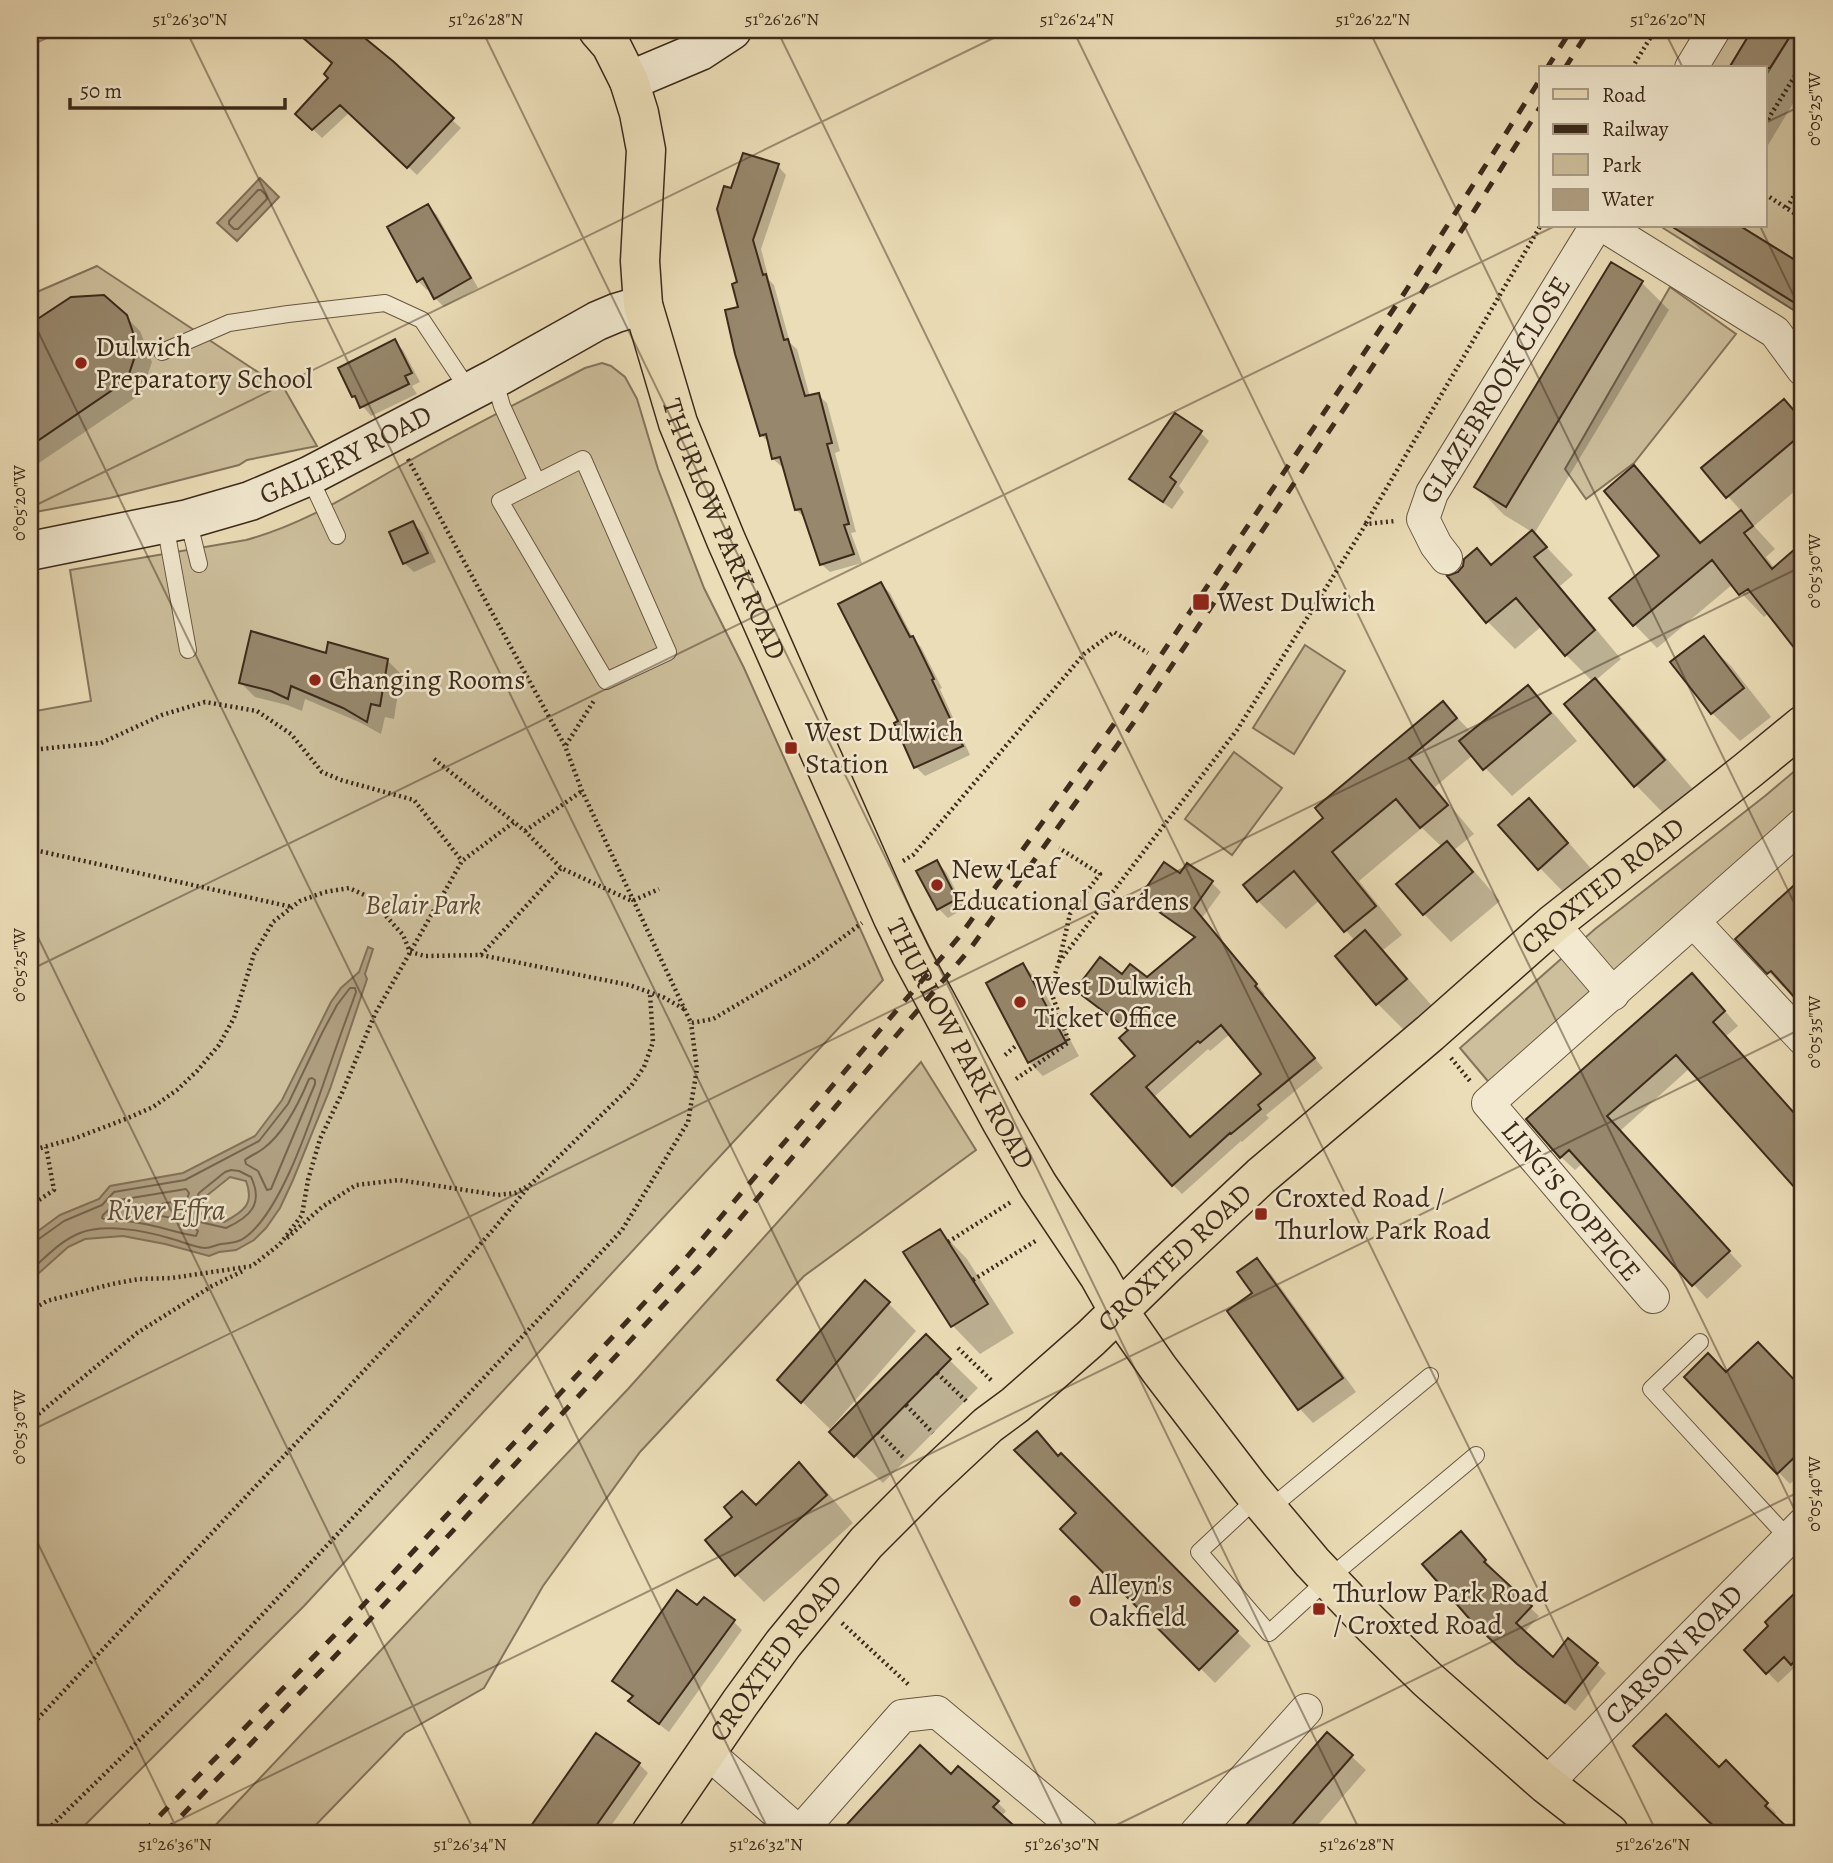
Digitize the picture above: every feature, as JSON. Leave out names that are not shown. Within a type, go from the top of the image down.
[{"type":"main road","name":"THURLOW PARK ROAD","points":[[598,30],[611,45],[629,81],[639,113],[646,150],[640,261],[643,305],[678,422],[726,540],[893,918],[989,1098],[1038,1185],[1099,1276],[1118,1310],[1159,1369],[1263,1503],[1328,1579],[1427,1679],[1546,1784],[1609,1833]]},
{"type":"main road","name":"CROXTED ROAD","points":[[651,1833],[783,1644],[866,1542],[1001,1415],[1091,1338],[1261,1176],[1430,1033],[1553,924],[1803,724]]},
{"type":"street","points":[[629,81],[700,51],[733,30]]},
{"type":"street","points":[[1692,66],[1714,30]]},
{"type":"street","name":"GLAZEBROOK CLOSE","points":[[1446,558],[1423,519],[1432,493],[1596,228]]},
{"type":"street","points":[[1607,228],[1775,332],[1803,370]]},
{"type":"street","name":"GALLERY ROAD","points":[[30,551],[177,521],[250,501],[309,476],[597,321],[643,305]]},
{"type":"street","name":"LING'S COPPICE","points":[[1653,1297],[1488,1103],[1802,828]]},
{"type":"street","points":[[1694,922],[1803,1040]]},
{"type":"street","points":[[1553,924],[1613,994]]},
{"type":"street","name":"CARSON ROAD","points":[[1546,1784],[1796,1532]]},
{"type":"street","points":[[1196,1833],[1307,1710]]},
{"type":"street","points":[[707,1752],[799,1833],[902,1716],[937,1712],[1082,1833]]},
{"type":"lane","points":[[162,352],[229,323],[385,303],[422,320],[502,406],[537,482]]},
{"type":"lane","points":[[583,459],[668,652],[606,681],[500,501],[537,482],[583,459]]},
{"type":"lane","points":[[309,476],[337,536]]},
{"type":"lane","points":[[177,521],[199,564]]},
{"type":"lane","points":[[177,521],[188,650]]},
{"type":"lane","points":[[1700,1342],[1651,1389],[1796,1532]]},
{"type":"lane","points":[[1430,1377],[1199,1552],[1269,1633],[1328,1579],[1476,1455]]},
{"type":"path","points":[[1633,66],[1655,30]]},
{"type":"path","points":[[1791,35],[1803,45]]},
{"type":"path","points":[[1766,122],[1803,63]]},
{"type":"path","points":[[1787,208],[1803,180]]},
{"type":"path","points":[[1766,195],[1803,219]]},
{"type":"path","points":[[1059,962],[1237,730],[1366,524],[1539,228]]},
{"type":"path","points":[[44,1833],[201,1681],[622,1230],[688,1122],[697,1069],[691,1023],[632,901],[582,791],[565,746],[406,454]]},
{"type":"path","points":[[1366,524],[1423,519]]},
{"type":"path","points":[[903,861],[913,856],[1084,654],[1114,632],[1148,653]]},
{"type":"path","points":[[565,746],[606,681]]},
{"type":"path","points":[[30,750],[101,743],[162,715],[205,702],[257,710],[292,734],[322,772],[341,780],[414,800],[462,861]]},
{"type":"path","points":[[434,759],[525,831],[561,868],[632,901],[659,889]]},
{"type":"path","points":[[525,831],[582,791]]},
{"type":"path","points":[[280,1244],[302,1215],[308,1180],[320,1139],[375,1014],[462,861],[514,822]]},
{"type":"path","points":[[989,1098],[1069,1042],[1057,1019],[1050,989],[1070,914],[1100,874],[1059,848]]},
{"type":"path","points":[[30,849],[293,907]]},
{"type":"path","points":[[481,955],[561,868]]},
{"type":"path","points":[[30,1151],[106,1127],[153,1107],[177,1090],[219,1045],[234,1017],[254,954],[272,922],[300,901],[325,892],[349,888],[369,897],[403,935],[410,953]]},
{"type":"path","points":[[691,1023],[713,1019],[724,1013],[811,961],[862,922]]},
{"type":"path","points":[[410,953],[425,956],[481,955],[596,978],[629,985],[663,997],[685,1010]]},
{"type":"path","points":[[30,1727],[433,1297],[530,1185],[631,1086],[644,1067],[653,1042],[650,993]]},
{"type":"path","points":[[1430,1033],[1488,1103]]},
{"type":"path","points":[[1005,1055],[1018,1044]]},
{"type":"path","points":[[30,1206],[54,1190],[46,1147]]},
{"type":"path","points":[[30,1421],[137,1333],[212,1286],[252,1266],[322,1207],[356,1185],[399,1180],[498,1195],[515,1193],[530,1185]]},
{"type":"path","points":[[948,1242],[1038,1185]]},
{"type":"path","points":[[973,1280],[1064,1222]]},
{"type":"path","points":[[30,1311],[47,1301],[112,1284],[252,1266]]},
{"type":"path","points":[[958,1348],[1001,1415]]},
{"type":"path","points":[[937,1373],[1001,1415]]},
{"type":"path","points":[[818,1601],[911,1687],[918,1714]]},
{"type":"green space","points":[[1731,30],[1752,30],[1730,66],[1708,66]]},
{"type":"green space","points":[[1794,30],[1803,30],[1803,265],[1743,228],[1766,228],[1766,75]]},
{"type":"green space","points":[[1663,228],[1680,228],[1679,230],[1803,308],[1803,316]]},
{"type":"green space","points":[[97,266],[285,390],[317,446],[247,460],[239,465],[110,498],[30,513],[30,295]]},
{"type":"green space","points":[[1670,287],[1736,334],[1634,463],[1586,499],[1565,469]]},
{"type":"green space","name":"Belair Park","points":[[602,363],[611,366],[625,377],[637,399],[658,469],[704,588],[744,668],[883,980],[304,1606],[77,1833],[30,1833],[30,712],[91,701],[70,570],[246,540],[289,525],[330,506],[585,368]]},
{"type":"green space","points":[[1305,645],[1345,671],[1294,754],[1253,728]]},
{"type":"green space","points":[[1234,752],[1282,788],[1232,855],[1185,819]]},
{"type":"green space","points":[[1803,764],[1803,812],[1492,1086],[1460,1048],[1595,929]]},
{"type":"green space","points":[[921,1062],[976,1150],[804,1276],[640,1452],[543,1586],[484,1688],[405,1733],[308,1833],[208,1833],[628,1389]]},
{"type":"water","points":[[260,178],[279,197],[237,241],[217,223]]},
{"type":"water","name":"River Effra","points":[[368,947],[373,949],[365,974],[367,979],[330,1089],[293,1180],[280,1208],[254,1240],[236,1250],[209,1256],[123,1236],[85,1239],[68,1247],[30,1281],[30,1237],[60,1215],[99,1199],[110,1186],[183,1173],[255,1136],[282,1100],[331,1002],[341,988],[359,972]],"holes":[[[230,1177],[246,1181],[248,1201],[237,1215],[224,1222],[204,1216],[200,1211],[205,1197]]]},
{"type":"building","points":[[294,30],[355,30],[454,118],[407,168],[340,105],[312,130],[295,114],[328,78],[324,74],[332,63]]},
{"type":"building","points":[[1752,30],[1794,30],[1770,68],[1730,66]]},
{"type":"building","points":[[743,153],[779,164],[753,240],[763,275],[766,274],[784,340],[788,339],[805,396],[819,393],[832,443],[827,444],[849,524],[844,525],[854,554],[820,565],[801,509],[795,510],[780,457],[772,459],[766,434],[760,436],[735,354],[725,310],[738,307],[732,284],[737,282],[717,209],[724,186],[731,188]]},
{"type":"building","points":[[428,204],[471,278],[434,299],[423,278],[417,282],[387,227]]},
{"type":"building","points":[[1674,228],[1743,228],[1803,265],[1803,308]]},
{"type":"building","points":[[1611,262],[1643,281],[1506,507],[1474,487]]},
{"type":"building","name":"Dulwich Preparatory School","points":[[104,295],[127,315],[138,347],[127,380],[30,446],[30,324],[71,297]]},
{"type":"building","points":[[395,339],[412,373],[405,376],[409,384],[360,408],[338,368]]},
{"type":"building","points":[[1784,399],[1803,421],[1803,433],[1726,498],[1701,468]]},
{"type":"building","points":[[1175,413],[1202,431],[1170,477],[1176,482],[1163,502],[1129,479]]},
{"type":"building","points":[[1634,465],[1700,543],[1741,510],[1753,526],[1744,533],[1772,569],[1803,542],[1803,659],[1748,589],[1739,595],[1712,560],[1633,626],[1609,598],[1659,556],[1604,491]]},
{"type":"building","points":[[413,521],[428,553],[403,564],[389,532]]},
{"type":"building","points":[[1532,530],[1547,547],[1534,557],[1595,630],[1565,656],[1516,598],[1486,623],[1447,576],[1458,572],[1464,559],[1477,548],[1491,565]]},
{"type":"building","points":[[881,582],[910,637],[913,636],[963,746],[914,768],[894,723],[898,721],[838,604]]},
{"type":"building","name":"Changing Rooms","points":[[251,631],[326,653],[328,642],[388,659],[380,706],[371,704],[367,722],[343,708],[291,686],[288,699],[271,691],[239,683]]},
{"type":"building","points":[[1704,636],[1744,688],[1711,714],[1670,662]]},
{"type":"building","points":[[1595,678],[1665,760],[1634,787],[1564,704]]},
{"type":"building","points":[[1528,685],[1551,713],[1483,770],[1459,741]]},
{"type":"building","points":[[1443,701],[1457,718],[1409,758],[1448,805],[1420,828],[1396,799],[1332,852],[1376,906],[1344,932],[1294,871],[1257,902],[1243,885],[1323,818],[1315,808]]},
{"type":"building","points":[[1529,798],[1568,843],[1538,870],[1498,825]]},
{"type":"building","points":[[1447,841],[1473,872],[1423,915],[1396,884]]},
{"type":"building","name":"New Leaf Educational Gardens","points":[[937,860],[957,899],[937,910],[916,871]]},
{"type":"building","points":[[1164,862],[1180,873],[1187,863],[1213,881],[1194,908],[1315,1058],[1258,1105],[1261,1109],[1230,1133],[1172,1186],[1091,1094],[1135,1056],[1119,1038],[1128,1030],[1075,990],[1100,957],[1122,974],[1130,964],[1147,977],[1195,937],[1139,898]],"holes":[[[1221,1025],[1261,1074],[1190,1137],[1146,1087],[1198,1041],[1200,1043]]]},
{"type":"building","points":[[1803,877],[1803,1007],[1771,971],[1767,974],[1735,939]]},
{"type":"building","points":[[1365,930],[1407,979],[1376,1005],[1335,956]]},
{"type":"building","name":"West Dulwich Ticket Office","points":[[1023,963],[1066,1042],[1028,1063],[986,983]]},
{"type":"building","points":[[1692,973],[1725,1011],[1713,1022],[1803,1123],[1803,1197],[1676,1055],[1607,1116],[1730,1251],[1692,1286],[1569,1150],[1560,1158],[1526,1119]]},
{"type":"building","points":[[940,1229],[988,1304],[951,1327],[903,1252]]},
{"type":"building","points":[[1257,1258],[1343,1378],[1298,1410],[1227,1311],[1252,1293],[1237,1272]]},
{"type":"building","points":[[865,1280],[890,1302],[801,1403],[777,1380]]},
{"type":"building","points":[[926,1334],[951,1359],[854,1457],[829,1432]]},
{"type":"building","points":[[1758,1342],[1803,1389],[1803,1449],[1777,1474],[1684,1377],[1708,1353],[1726,1372]]},
{"type":"building","points":[[1037,1431],[1058,1456],[1061,1453],[1238,1631],[1199,1670],[1060,1529],[1076,1513],[1014,1450]]},
{"type":"building","points":[[799,1462],[827,1495],[735,1576],[705,1540],[732,1517],[724,1507],[742,1491],[756,1505]]},
{"type":"building","points":[[1461,1531],[1486,1560],[1484,1562],[1532,1606],[1516,1623],[1553,1657],[1568,1638],[1598,1663],[1565,1703],[1473,1623],[1422,1564]]},
{"type":"building","points":[[1803,1585],[1803,1652],[1791,1665],[1784,1657],[1766,1674],[1744,1650],[1768,1626],[1765,1622]]},
{"type":"building","points":[[677,1590],[697,1605],[704,1597],[735,1620],[659,1724],[628,1701],[633,1696],[612,1681]]},
{"type":"building","points":[[1666,1714],[1719,1767],[1726,1760],[1768,1803],[1765,1806],[1793,1833],[1722,1833],[1708,1821],[1633,1746]]},
{"type":"building","points":[[1327,1732],[1353,1755],[1285,1833],[1239,1833]]},
{"type":"building","points":[[596,1733],[640,1763],[591,1833],[526,1833]]},
{"type":"building","points":[[920,1745],[951,1774],[958,1766],[999,1801],[993,1807],[1022,1833],[839,1833]]},
{"type":"railway","points":[[1548,66],[1571,30]]},
{"type":"railway","points":[[1566,66],[1589,30]]},
{"type":"railway","points":[[143,1833],[354,1615],[686,1258],[959,937],[1122,713],[1405,292],[1539,81]]},
{"type":"railway","points":[[165,1833],[365,1625],[698,1268],[970,949],[1134,722],[1417,300],[1539,109]]},
{"type":"place","name":"Dulwich Preparatory School","points":[[81,363]]},
{"type":"place","name":"West Dulwich","points":[[1201,602]]},
{"type":"place","name":"Changing Rooms","points":[[315,680]]},
{"type":"place","name":"West Dulwich Station","points":[[791,748]]},
{"type":"place","name":"New Leaf Educational Gardens","points":[[937,885]]},
{"type":"place","name":"West Dulwich Ticket Office","points":[[1020,1002]]},
{"type":"place","name":"Croxted Road / Thurlow Park Road","points":[[1261,1214]]},
{"type":"place","name":"Alleyn's Oakfield","points":[[1075,1601]]},
{"type":"place","name":"Thurlow Park Road / Croxted Road","points":[[1319,1609]]}]
